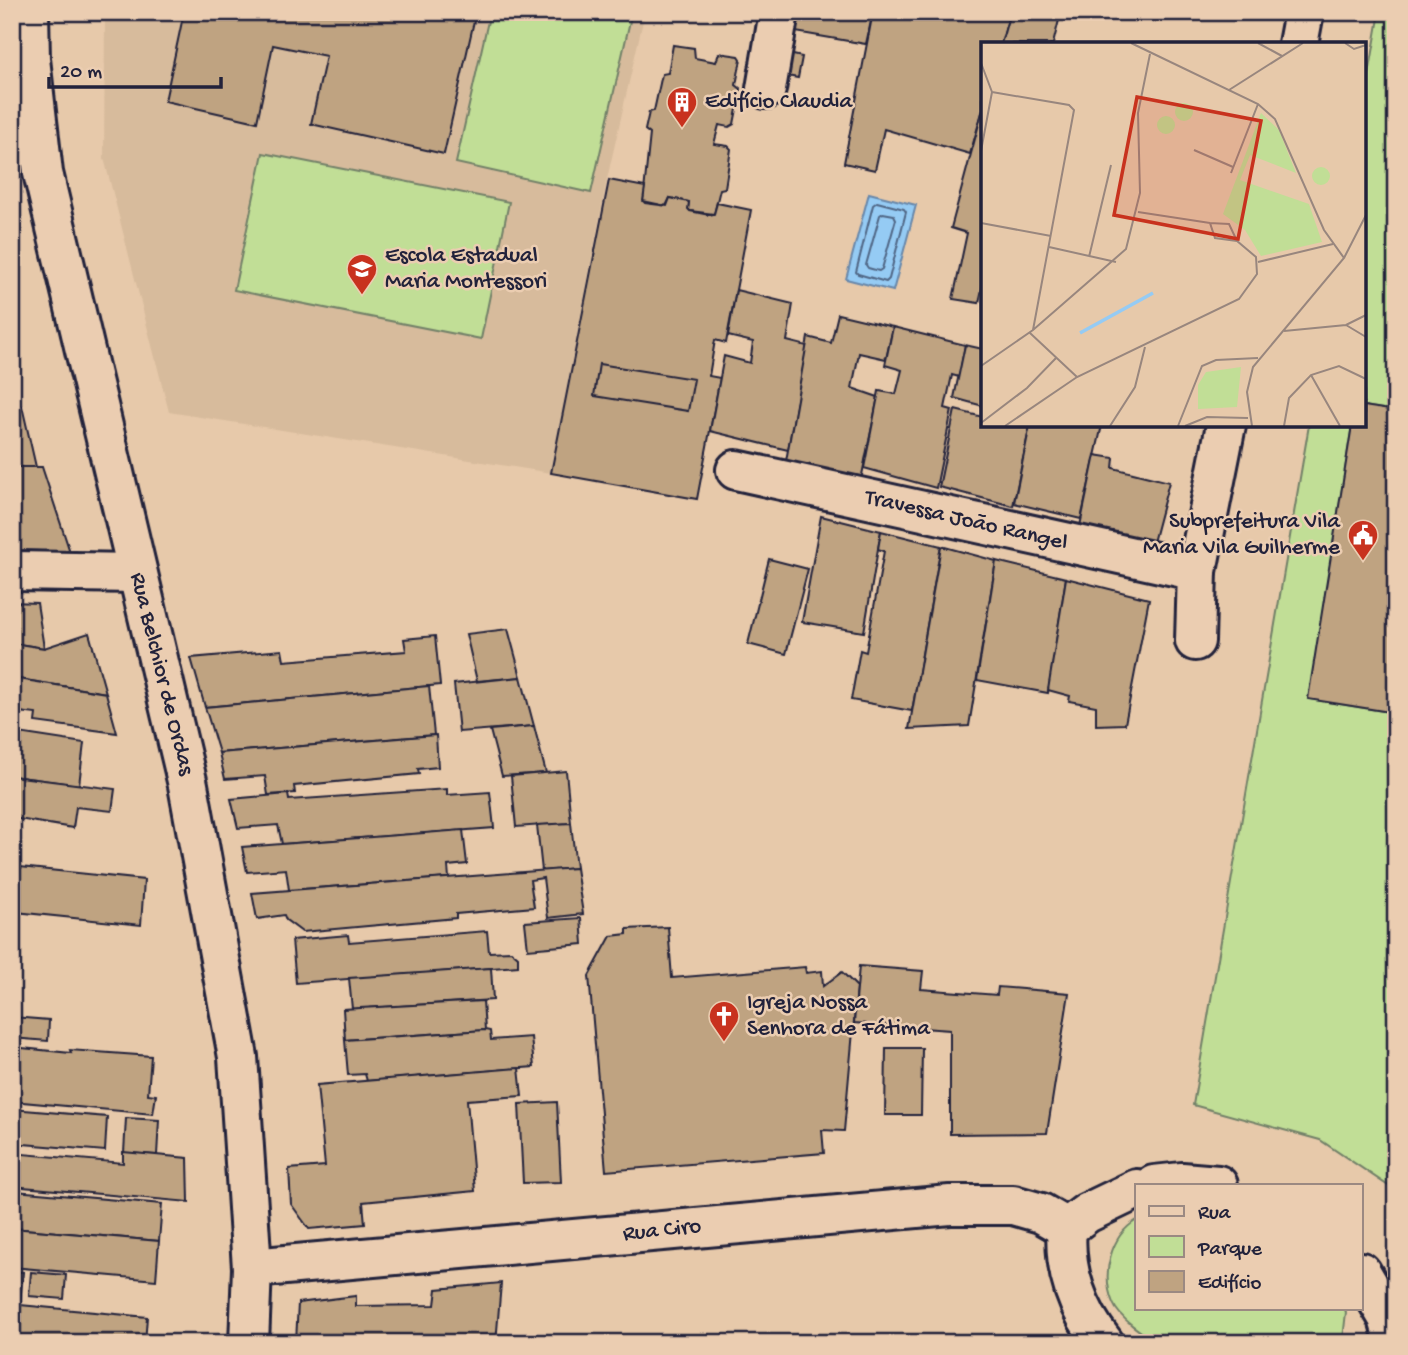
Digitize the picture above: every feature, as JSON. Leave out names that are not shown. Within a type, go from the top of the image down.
[{"type":"street","name":"Rua Belchior de Ordas","points":[[29,12],[30,59],[43,173],[188,785],[234,1030],[252,1268],[249,1343]]},
{"type":"street","points":[[766,89],[779,12]]},
{"type":"street","points":[[1298,42],[1304,12]]},
{"type":"street","points":[[1195,641],[1198,571],[1226,427]]},
{"type":"street","name":"Travessa João Rangel","points":[[736,470],[1198,571]]},
{"type":"street","points":[[12,571],[136,573]]},
{"type":"street","points":[[1163,1184],[1206,1184]]},
{"type":"street","points":[[1104,1343],[1087,1318],[1072,1285],[1065,1246],[1067,1228],[1087,1213],[1135,1190]]},
{"type":"street","name":"Rua Ciro","points":[[252,1268],[950,1205],[1013,1205],[1041,1213],[1067,1228]]},
{"type":"street","points":[[1362,1274],[1388,1318],[1395,1343]]},
{"type":"shaded area","name":"Escola Estadual Maria Montessori","points":[[105,12],[645,12],[607,179],[551,473],[169,412],[104,158]]},
{"type":"green space","points":[[490,12],[632,12],[591,193],[456,163]]},
{"type":"green space","points":[[1380,12],[1396,12],[1396,411],[1366,406],[1366,92]]},
{"type":"green space","points":[[263,153],[509,202],[481,339],[234,290]]},
{"type":"green space","points":[[1309,427],[1352,427],[1309,699],[1396,713],[1396,1191],[1320,1140],[1193,1105]]},
{"type":"green space","points":[[1135,1222],[1135,1310],[1345,1310],[1341,1343],[1158,1343],[1152,1340],[1132,1326],[1116,1309],[1109,1292],[1110,1257],[1120,1236]]},
{"type":"water","points":[[869,193],[916,205],[893,291],[846,279]]},
{"type":"building","points":[[184,12],[476,12],[444,154],[311,124],[326,56],[273,45],[257,122],[165,101]]},
{"type":"building","points":[[787,12],[873,12],[866,44],[784,30]]},
{"type":"building","points":[[873,12],[1010,12],[1002,42],[981,42],[981,116],[970,154],[884,129],[875,170],[844,163]]},
{"type":"building","points":[[1010,12],[1061,12],[1054,42],[1002,42]]},
{"type":"building","name":"Edifício Claudia","points":[[673,45],[694,48],[695,58],[716,62],[719,53],[739,56],[741,59],[736,85],[741,89],[734,124],[729,127],[719,125],[714,144],[731,149],[725,188],[720,189],[714,214],[690,211],[689,202],[670,198],[666,206],[643,201],[650,134],[645,130],[649,112],[654,111],[662,74],[668,73]]},
{"type":"building","points":[[780,52],[802,57],[798,78],[776,74]]},
{"type":"building","points":[[981,116],[979,303],[953,299],[967,233],[951,228]]},
{"type":"building","points":[[609,180],[645,187],[645,203],[667,206],[670,198],[689,202],[690,211],[709,215],[714,214],[717,203],[751,210],[726,343],[715,340],[709,376],[720,378],[697,499],[551,473]]},
{"type":"building","points":[[736,290],[793,304],[787,341],[807,346],[788,450],[710,431],[724,356],[750,363],[753,342],[728,336]]},
{"type":"building","points":[[838,314],[893,327],[886,359],[859,353],[852,388],[878,397],[861,480],[786,461],[808,337],[831,343]]},
{"type":"building","points":[[893,327],[965,345],[959,377],[952,375],[945,408],[952,410],[936,488],[864,468],[879,391],[896,394],[902,370],[885,365]]},
{"type":"building","points":[[965,345],[981,349],[981,405],[954,398]]},
{"type":"building","points":[[599,364],[694,379],[688,411],[594,396]]},
{"type":"building","points":[[12,406],[22,406],[36,467],[12,467]]},
{"type":"building","name":"Subprefeitura Vila Maria Vila Guilherme","points":[[1366,406],[1396,411],[1396,713],[1308,699],[1352,427],[1366,427]]},
{"type":"building","points":[[955,410],[981,416],[981,427],[1030,427],[1013,506],[939,487]]},
{"type":"building","points":[[1030,427],[1102,427],[1081,519],[1014,503]]},
{"type":"building","points":[[1095,455],[1114,458],[1113,468],[1169,482],[1152,546],[1080,526]]},
{"type":"building","points":[[12,467],[42,467],[70,552],[12,550]]},
{"type":"building","points":[[821,516],[881,531],[864,632],[802,622]]},
{"type":"building","points":[[881,531],[941,546],[912,711],[851,700],[860,650],[866,652],[884,551],[878,549]]},
{"type":"building","points":[[941,546],[996,561],[969,726],[909,729]]},
{"type":"building","points":[[769,559],[808,569],[786,654],[748,644]]},
{"type":"building","points":[[996,561],[1066,578],[1048,693],[977,680]]},
{"type":"building","points":[[1066,578],[1149,599],[1125,724],[1096,725],[1096,706],[1069,701],[1070,696],[1048,690]]},
{"type":"building","points":[[12,602],[37,603],[44,648],[12,643]]},
{"type":"building","points":[[508,629],[521,677],[477,681],[466,634]]},
{"type":"building","points":[[89,633],[106,693],[12,678],[12,643],[44,648]]},
{"type":"building","points":[[435,636],[440,685],[205,707],[191,658],[282,650],[284,661],[406,651],[404,639]]},
{"type":"building","points":[[521,677],[534,726],[459,732],[454,684]]},
{"type":"building","points":[[12,678],[106,693],[117,733],[35,722],[36,714],[12,711]]},
{"type":"building","points":[[429,686],[434,735],[219,753],[205,707]]},
{"type":"building","points":[[534,726],[546,773],[502,776],[490,730]]},
{"type":"building","points":[[12,732],[84,743],[79,785],[12,776]]},
{"type":"building","points":[[436,735],[438,767],[418,769],[419,774],[294,786],[295,793],[268,795],[265,776],[225,779],[219,753]]},
{"type":"building","points":[[566,771],[571,823],[516,827],[511,776]]},
{"type":"building","points":[[12,776],[115,789],[112,811],[76,807],[73,828],[12,818]]},
{"type":"building","points":[[447,789],[447,795],[490,792],[494,828],[282,844],[278,825],[238,828],[231,799],[288,794],[289,800]]},
{"type":"building","points":[[571,823],[576,868],[542,871],[537,825]]},
{"type":"building","points":[[463,830],[467,864],[448,866],[449,878],[289,890],[286,869],[247,872],[242,847]]},
{"type":"building","points":[[20,867],[144,880],[141,925],[16,912]]},
{"type":"building","points":[[576,868],[583,914],[548,918],[543,878],[530,880],[534,907],[456,914],[456,918],[302,932],[286,920],[284,915],[257,919],[252,893]]},
{"type":"building","points":[[581,918],[583,944],[528,949],[525,922]]},
{"type":"building","name":"Igreja Nossa Senhora de Fátima","points":[[668,927],[672,978],[805,967],[806,973],[822,971],[823,986],[842,972],[857,987],[844,1131],[822,1130],[824,1153],[606,1171],[589,976],[611,936],[627,934],[627,929]]},
{"type":"building","points":[[487,931],[489,952],[511,951],[518,957],[518,966],[296,983],[292,940],[348,935],[349,942]]},
{"type":"building","points":[[859,966],[923,971],[921,989],[997,995],[998,987],[1069,993],[1047,1133],[950,1134],[950,1030],[854,1023]]},
{"type":"building","points":[[491,968],[493,1000],[352,1009],[349,978]]},
{"type":"building","points":[[483,1001],[485,1030],[345,1040],[343,1009]]},
{"type":"building","points":[[12,1017],[49,1020],[48,1041],[12,1038]]},
{"type":"building","points":[[490,1031],[491,1040],[531,1037],[534,1067],[367,1081],[365,1074],[348,1075],[345,1040]]},
{"type":"building","points":[[12,1047],[71,1053],[70,1050],[151,1056],[148,1094],[156,1095],[153,1114],[12,1101]]},
{"type":"building","points":[[886,1048],[922,1048],[921,1115],[885,1115]]},
{"type":"building","points":[[519,1068],[522,1096],[467,1100],[475,1191],[363,1202],[365,1224],[309,1229],[291,1204],[289,1169],[325,1166],[317,1085]]},
{"type":"building","points":[[557,1102],[561,1182],[523,1183],[519,1104]]},
{"type":"building","points":[[12,1109],[107,1117],[105,1151],[12,1143]]},
{"type":"building","points":[[126,1118],[159,1120],[157,1155],[124,1153]]},
{"type":"building","points":[[123,1152],[188,1158],[189,1202],[12,1186],[12,1153],[123,1163]]},
{"type":"building","points":[[15,1191],[162,1204],[159,1241],[12,1228]]},
{"type":"building","points":[[12,1228],[159,1241],[156,1280],[12,1267]]},
{"type":"building","points":[[12,1271],[23,1272],[19,1314],[12,1314]]},
{"type":"building","points":[[31,1272],[66,1275],[64,1299],[29,1296]]},
{"type":"building","points":[[501,1283],[496,1343],[296,1342],[298,1303],[356,1296],[356,1306],[435,1305],[437,1289]]},
{"type":"building","points":[[20,1305],[147,1317],[145,1343],[17,1343]]},
{"type":"building","points":[[12,1314],[19,1314],[17,1343],[12,1343]]},
{"type":"place","name":"Edifício Claudia","points":[[682,129]]},
{"type":"place","name":"Escola Estadual Maria Montessori","points":[[362,296]]},
{"type":"place","name":"Subprefeitura Vila Maria Vila Guilherme","points":[[1363,562]]},
{"type":"place","name":"Igreja Nossa Senhora de Fátima","points":[[724,1043]]}]
